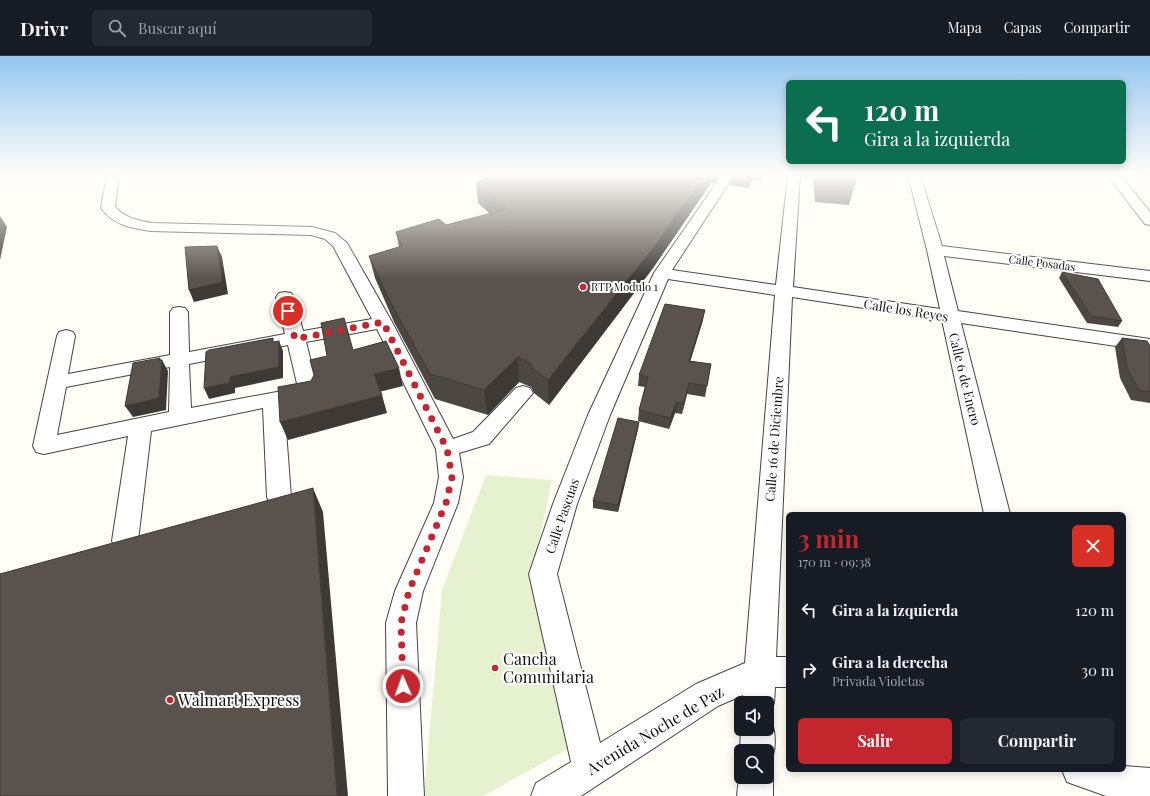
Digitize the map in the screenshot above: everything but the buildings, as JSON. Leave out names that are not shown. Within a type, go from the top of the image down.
[{"type":"street","points":[[109,210],[114,216],[126,223],[151,227],[312,231],[330,236],[339,243],[383,322],[447,449],[452,477],[446,503],[409,591],[401,623],[406,796]]},
{"type":"street","name":"Calle Pascuas","points":[[590,770],[543,574],[565,504],[599,415],[662,273],[705,210]]},
{"type":"street","name":"Calle 16 de Diciembre","points":[[768,682],[784,291],[791,210]]},
{"type":"street","name":"Calle 6 de Enero","points":[[924,210],[935,250],[997,512]]},
{"type":"street","points":[[1141,210],[1150,221]]},
{"type":"street","name":"Calle Posadas","points":[[935,250],[1150,276]]},
{"type":"street","name":"Calle los Reyes","points":[[662,273],[950,317],[1150,345]]},
{"type":"street","points":[[66,336],[44,446],[180,417],[309,393],[285,297]]},
{"type":"street","points":[[179,312],[178,359],[180,417]]},
{"type":"street","points":[[59,375],[178,359],[383,322]]},
{"type":"street","points":[[447,449],[481,438],[523,393]]},
{"type":"street","points":[[274,400],[279,497]]},
{"type":"street","points":[[125,541],[141,425]]},
{"type":"street","name":"Avenida Noche de Paz","points":[[549,796],[707,695],[768,682]]},
{"type":"street","points":[[1085,772],[1134,789]]},
{"type":"street","points":[[755,796],[756,784]]},
{"type":"green space","name":"Cancha Comunitaria","points":[[486,475],[552,480],[531,579],[575,745],[483,796],[424,796],[442,590]]},
{"type":"place","name":"RTP Modulo 1","points":[[583,287]]},
{"type":"place","name":"Cancha Comunitaria","points":[[495,668]]},
{"type":"place","name":"Walmart Express","points":[[170,700]]},
{"type":"route","points":[[288,311],[295,339],[383,322],[447,449],[452,477],[446,503],[409,591],[401,623],[403,686]]}]
